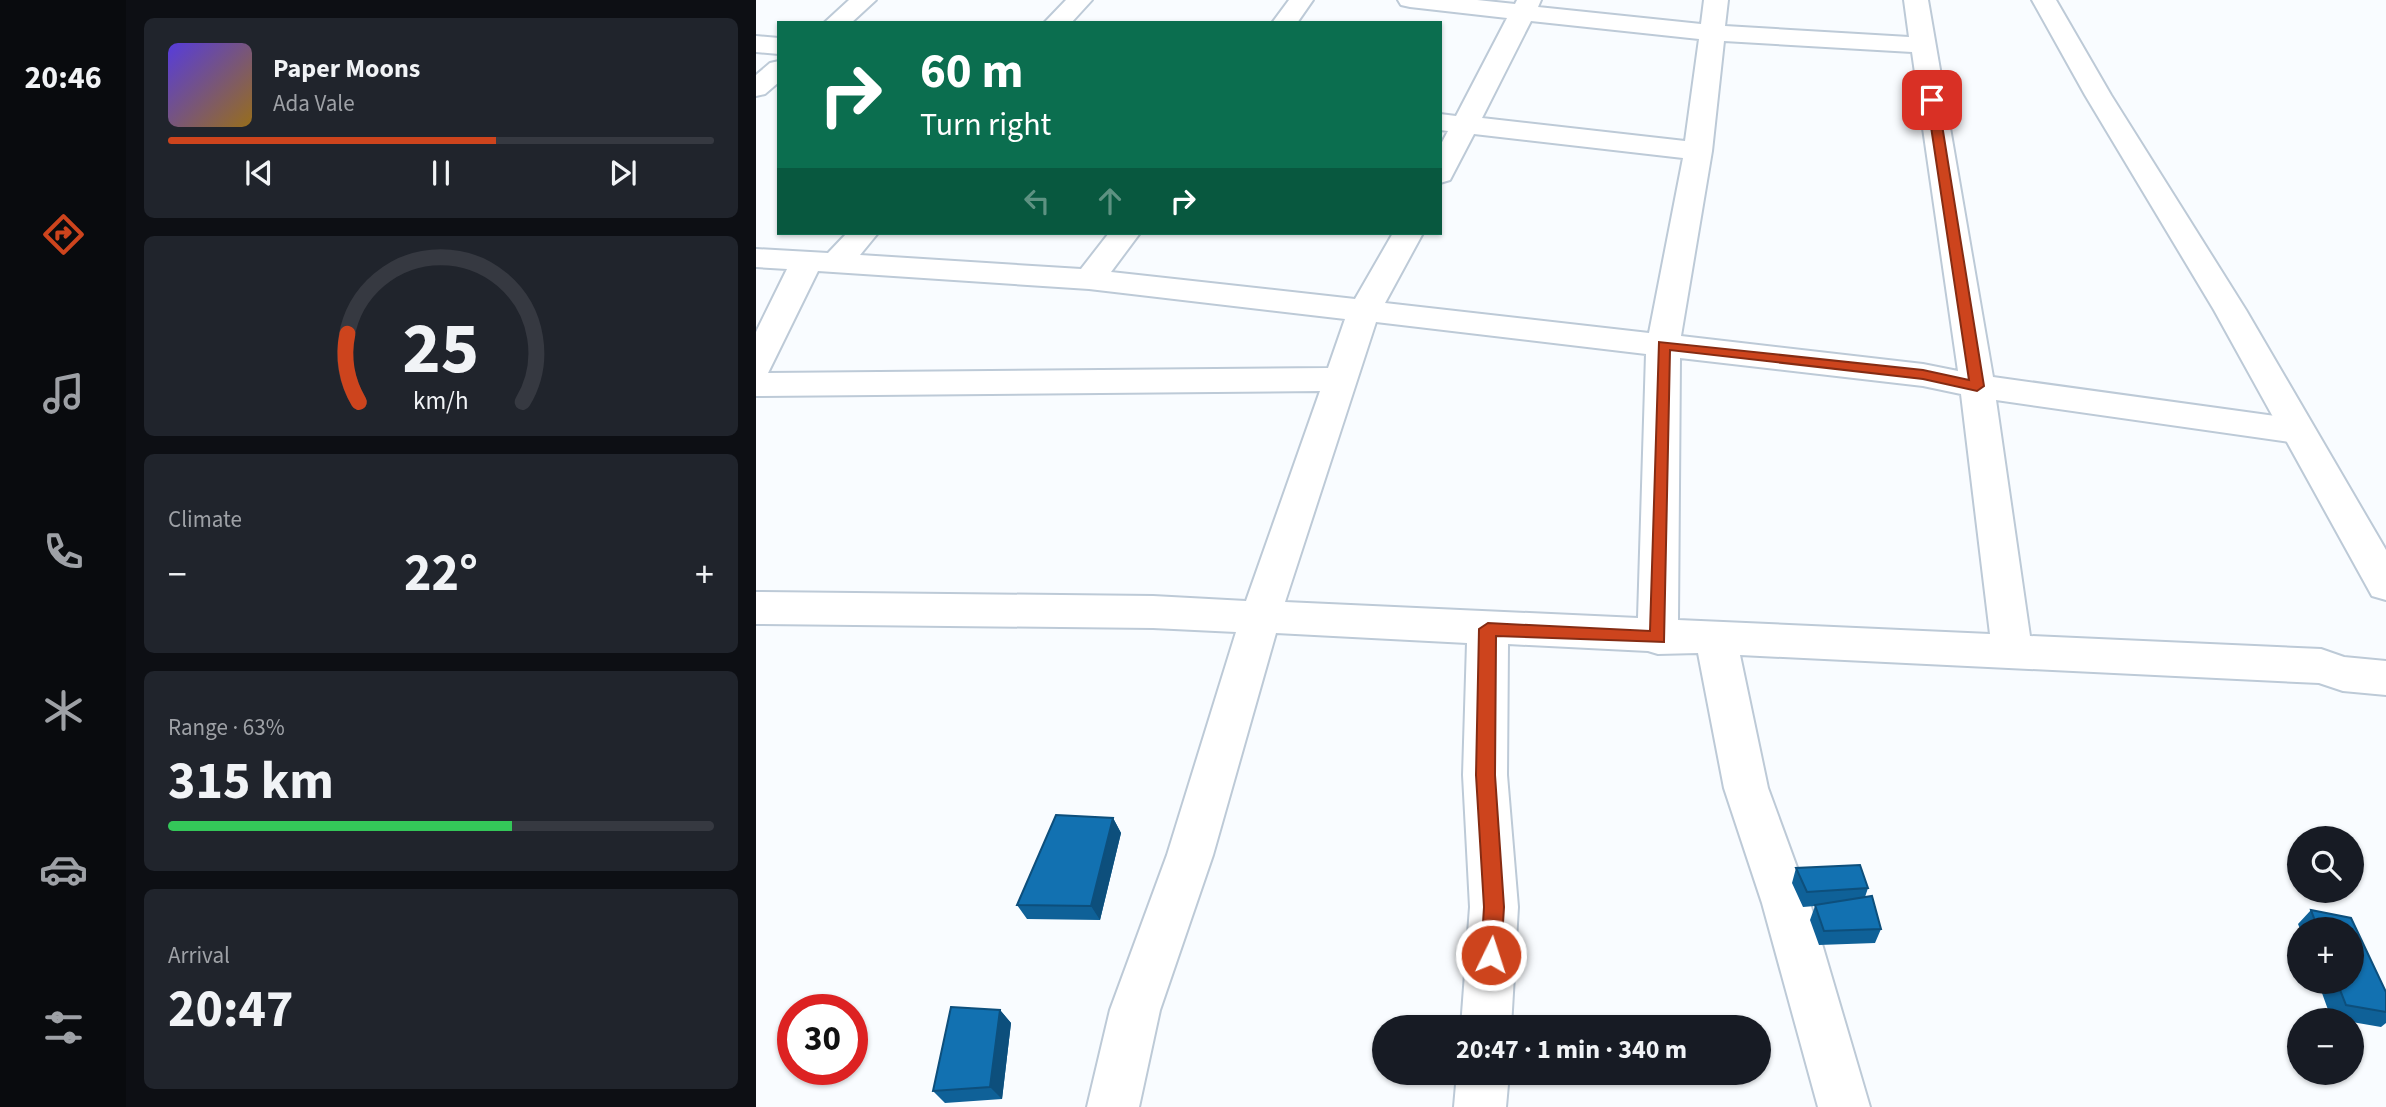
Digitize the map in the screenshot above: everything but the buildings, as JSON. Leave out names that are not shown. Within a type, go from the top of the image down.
[{"type":"street","points":[[838,21],[864,0]]},
{"type":"street","points":[[1058,21],[1080,0]]},
{"type":"street","points":[[1285,21],[1301,0]]},
{"type":"street","points":[[1410,0],[1526,7],[1710,33],[1923,46]]},
{"type":"street","points":[[1658,638],[1664,345],[1698,151],[1716,0]]},
{"type":"street","points":[[1916,0],[1977,386],[2012,650]]},
{"type":"street","points":[[2044,0],[2098,95],[2231,310],[2297,431],[2381,575]]},
{"type":"street","points":[[1442,167],[1454,124],[1526,7]]},
{"type":"street","points":[[756,44],[777,46]]},
{"type":"street","points":[[756,88],[777,71]]},
{"type":"street","points":[[1454,124],[1698,151]]},
{"type":"street","points":[[756,366],[821,262],[860,235]]},
{"type":"street","points":[[1090,279],[1123,235]]},
{"type":"street","points":[[1113,1107],[1135,1010],[1190,855],[1260,618],[1364,311],[1407,235]]},
{"type":"street","points":[[756,258],[1090,279],[1923,375],[1977,386],[2297,431]]},
{"type":"street","points":[[756,385],[1341,379]]},
{"type":"street","points":[[756,608],[1153,612],[1658,638],[2012,650],[2321,666],[2343,674],[2386,677]]},
{"type":"street","points":[[1487,1015],[1494,907],[1485,775],[1488,629]]},
{"type":"street","points":[[1716,639],[1746,788],[1786,904],[1844,1107]]},
{"type":"street","points":[[2321,666],[2339,659],[2386,660]]},
{"type":"street","points":[[1480,1107],[1482,1085]]},
{"type":"route","points":[[1491,955],[1494,907],[1485,775],[1488,629],[1658,638],[1664,345],[1923,375],[1977,386],[1932,100]]}]
